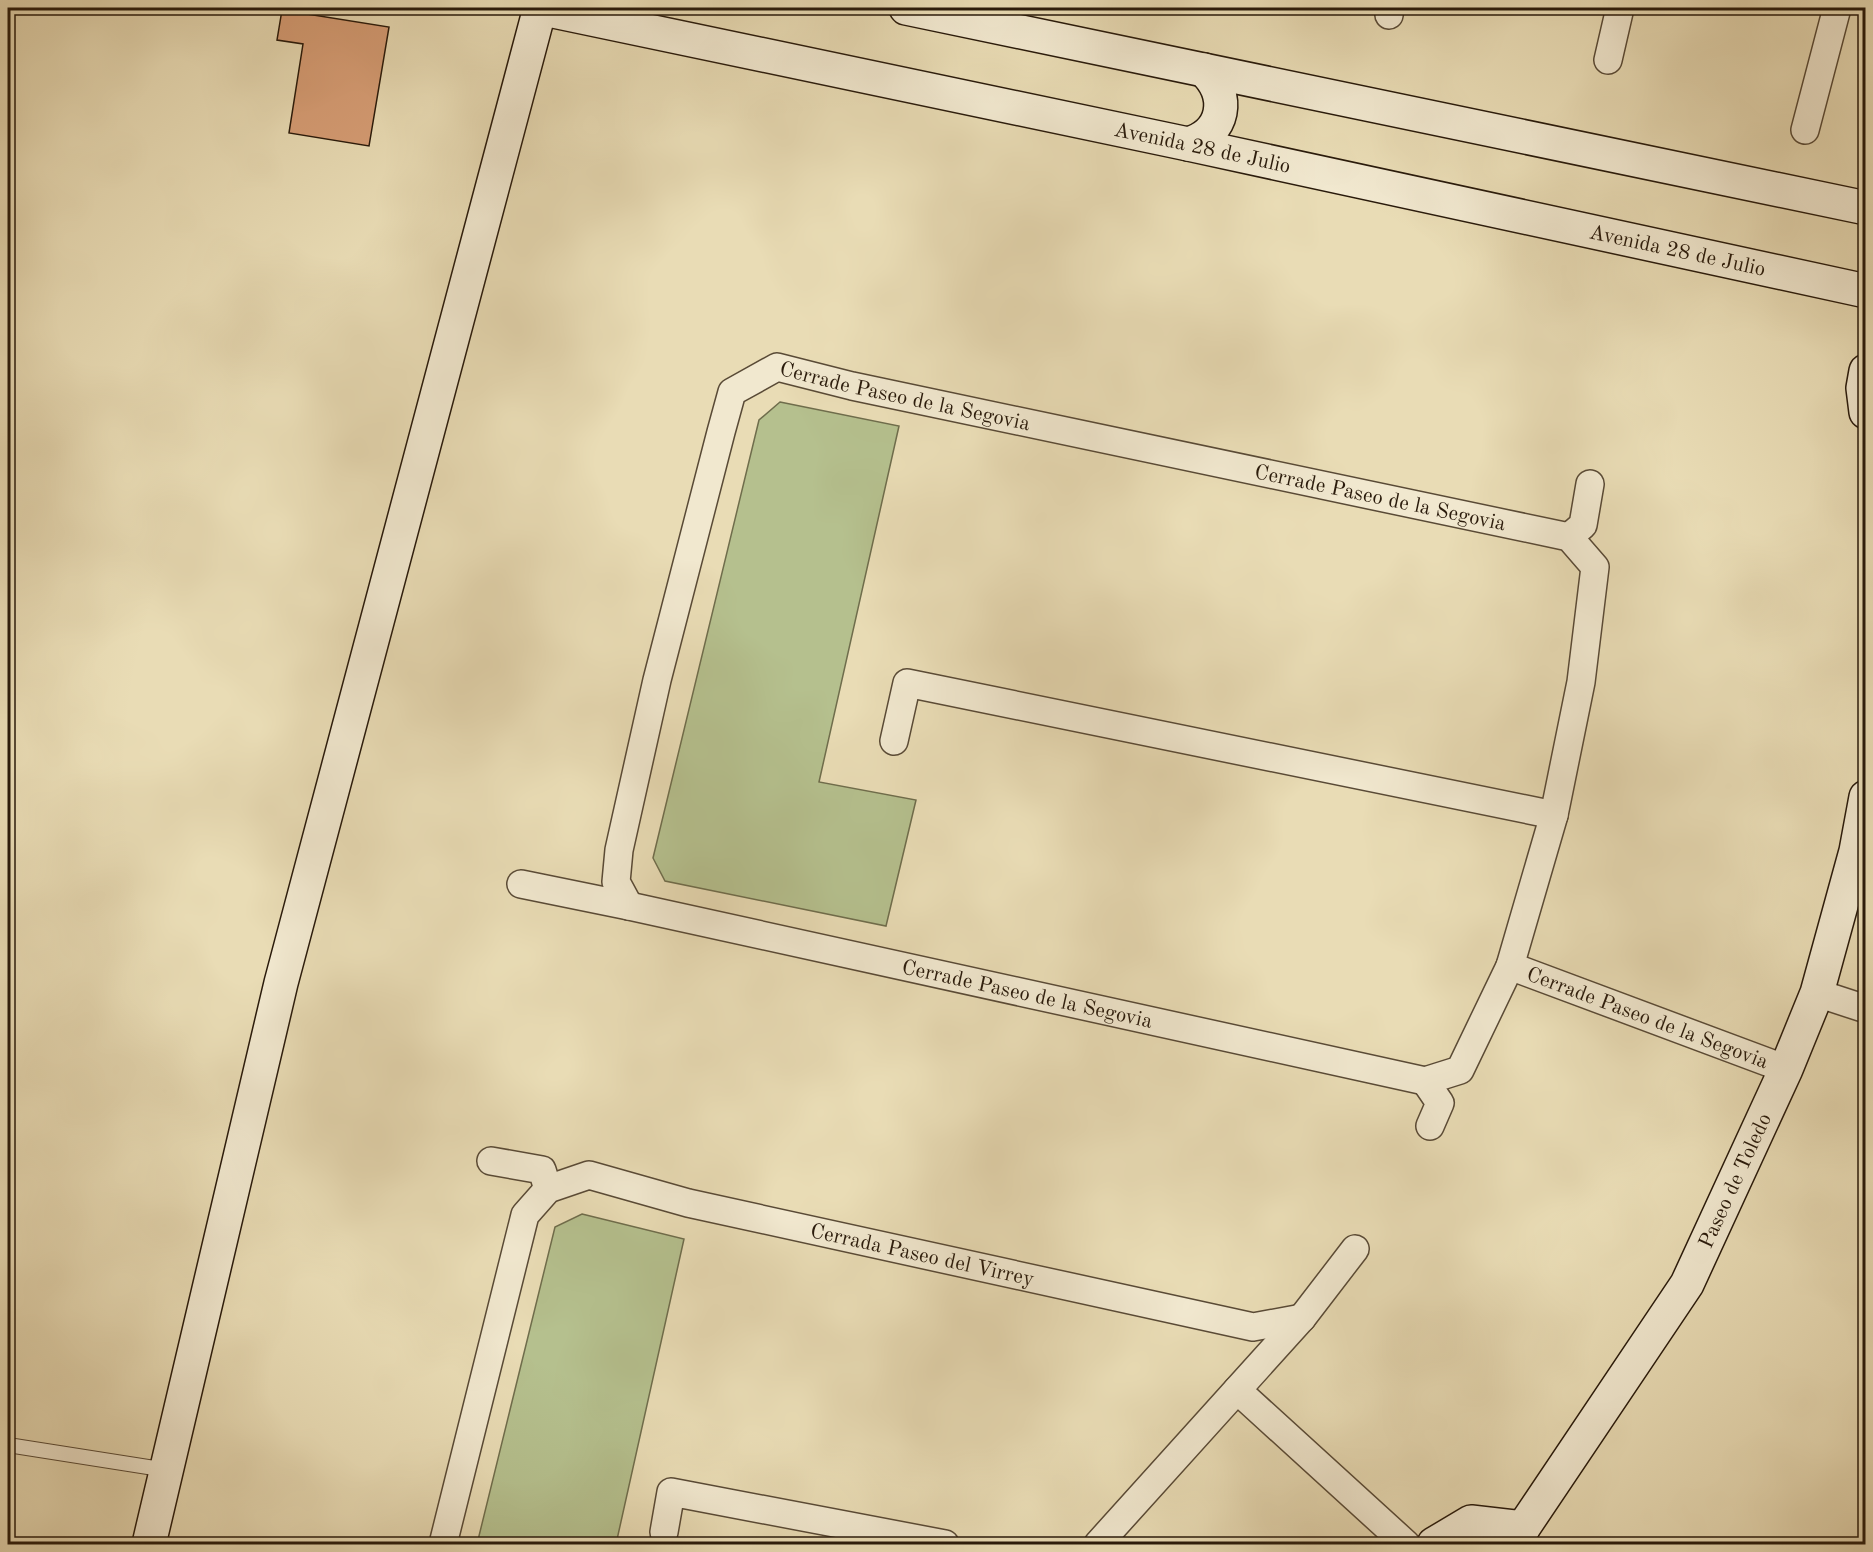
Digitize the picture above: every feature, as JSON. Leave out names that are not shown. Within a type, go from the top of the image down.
[{"type":"main road","points":[[150,1545],[281,983],[540,8]]},
{"type":"main road","name":"Avenida 28 de Julio","points":[[540,8],[1188,144],[1866,291]]},
{"type":"main road","points":[[906,8],[1866,208]]},
{"type":"main road","points":[[1188,144],[1200,141],[1211,131],[1218,119],[1221,105],[1219,90],[1212,78],[1203,70]]},
{"type":"main road","points":[[1866,371],[1863,388],[1866,412]]},
{"type":"main road","name":"Paseo de Toledo","points":[[1526,1536],[1687,1284],[1786,1069],[1817,993],[1856,850],[1866,797]]},
{"type":"main road","points":[[1434,1545],[1471,1522],[1526,1536]]},
{"type":"street","points":[[1608,60],[1620,8]]},
{"type":"street","points":[[1805,130],[1837,8]]},
{"type":"street","name":"Cerrade Paseo de la Segovia","points":[[521,884],[1425,1081],[1460,1070],[1510,966],[1554,815],[1581,682],[1595,567],[1569,537],[852,386],[777,366],[732,392],[721,432],[657,680],[619,850],[616,882],[629,906]]},
{"type":"street","points":[[1569,537],[1583,525],[1590,484]]},
{"type":"street","points":[[894,741],[907,683],[1554,815]]},
{"type":"street","name":"Cerrade Paseo de la Segovia","points":[[1510,966],[1786,1069]]},
{"type":"street","points":[[1817,993],[1866,1009]]},
{"type":"street","points":[[1425,1081],[1440,1103],[1431,1126]]},
{"type":"street","points":[[491,1161],[542,1170],[548,1189]]},
{"type":"street","name":"Cerrada Paseo del Virrey","points":[[443,1545],[525,1215],[548,1189],[588,1175],[688,1203],[1253,1327],[1302,1318]]},
{"type":"street","points":[[1098,1545],[1302,1318],[1355,1249]]},
{"type":"street","points":[[1237,1390],[1406,1545]]},
{"type":"street","points":[[664,1532],[671,1492],[945,1545]]},
{"type":"lane","points":[[8,1445],[167,1470]]},
{"type":"green space","points":[[780,402],[899,426],[819,782],[916,800],[886,926],[665,881],[653,858],[759,420]]},
{"type":"green space","points":[[582,1214],[684,1239],[616,1544],[477,1544],[555,1227]]},
{"type":"building","points":[[282,10],[389,27],[369,146],[289,133],[303,44],[277,40]]}]
